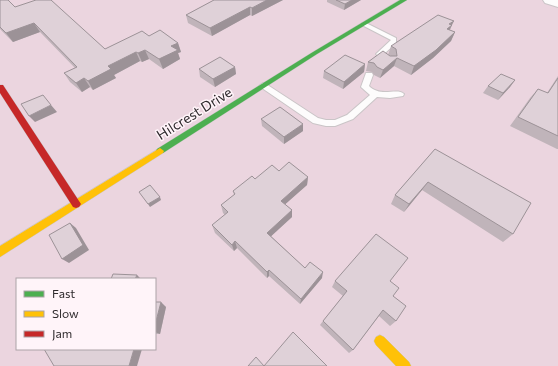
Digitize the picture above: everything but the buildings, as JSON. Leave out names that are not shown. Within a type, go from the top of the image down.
[{"type":"street","name":"Hilcrest Drive","points":[[0,252],[263,86],[404,0]]},
{"type":"street","points":[[549,0],[558,3]]},
{"type":"street","points":[[0,87],[76,204]]},
{"type":"street","points":[[380,341],[405,366]]},
{"type":"lane","points":[[364,24],[394,39],[394,42],[380,54],[390,61]]},
{"type":"lane","points":[[369,75],[365,87],[368,90],[384,96],[400,94]]},
{"type":"lane","points":[[263,86],[316,121],[325,124],[339,123],[346,120],[376,94]]},
{"type":"shaded area","points":[[0,0],[558,0],[558,366],[0,366]]},
{"type":"traffic: fast","points":[[160,151],[315,53],[404,0]]},
{"type":"traffic: slow","points":[[0,252],[160,151]]},
{"type":"traffic: slow","points":[[380,341],[405,366]]},
{"type":"traffic: jam","points":[[0,87],[76,204]]}]
